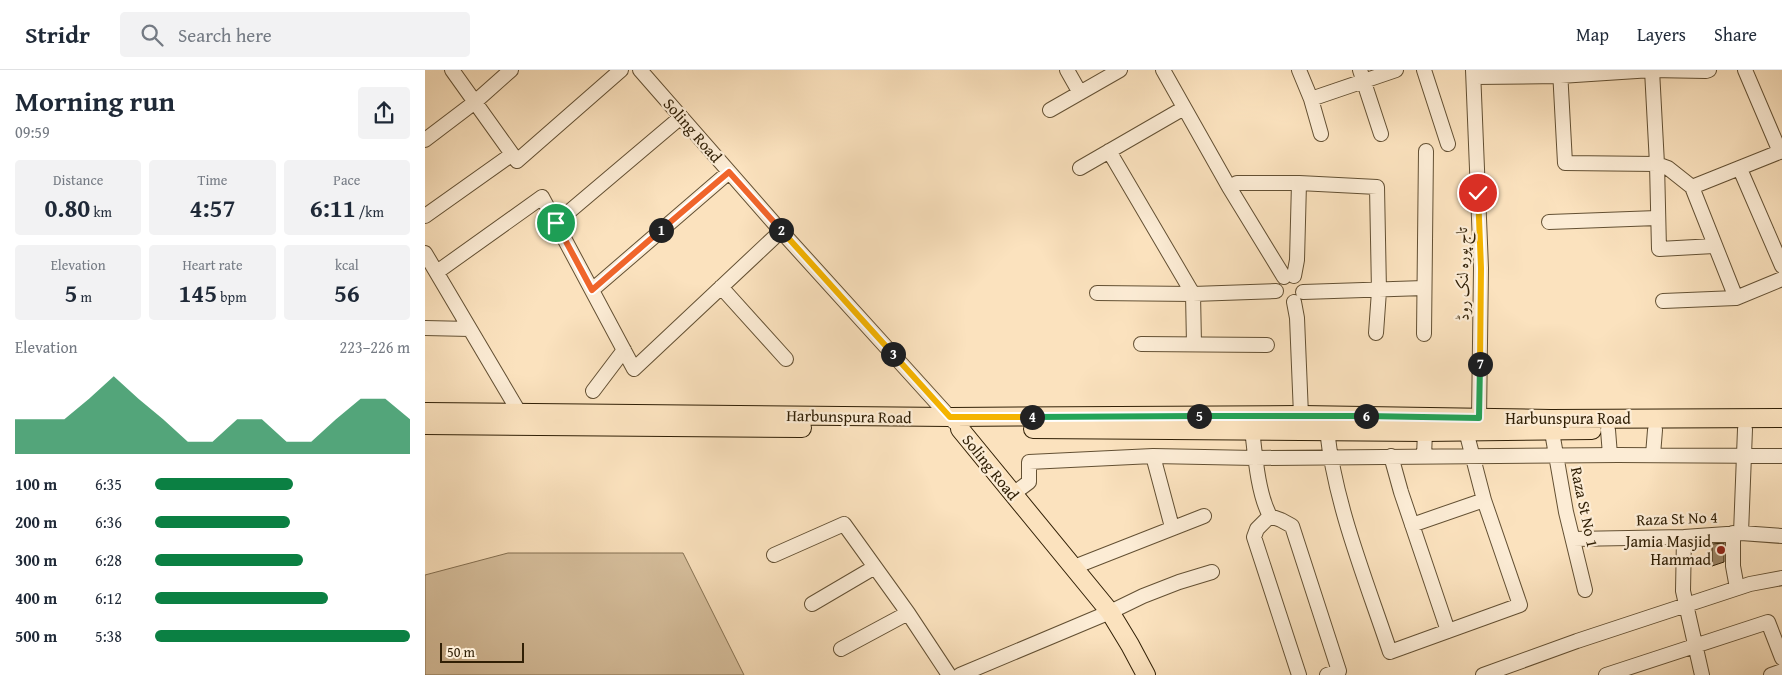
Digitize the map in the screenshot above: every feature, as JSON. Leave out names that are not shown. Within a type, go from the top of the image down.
[{"type":"main road","name":"Harbunspura Road","points":[[425,412],[519,412],[1425,432],[1466,432],[1552,425],[1782,418]]},
{"type":"main road","name":"Harbunspura Road","points":[[425,425],[955,423],[1301,415],[1479,418],[1608,430],[1782,429]]},
{"type":"main road","name":"Soling Road","points":[[955,423],[1110,612],[1131,644],[1146,675]]},
{"type":"street","points":[[452,70],[515,160],[518,160],[621,70]]},
{"type":"street","points":[[425,140],[475,102],[511,70]]},
{"type":"street","name":"Soling Road","points":[[640,70],[781,231],[955,423]]},
{"type":"street","points":[[1067,70],[1080,93]]},
{"type":"street","points":[[1050,110],[1120,70]]},
{"type":"street","points":[[1163,70],[1229,187],[1289,276],[1299,280],[1304,288],[1299,297],[1297,318],[1301,415]]},
{"type":"street","points":[[1299,70],[1311,99],[1321,134]]},
{"type":"street","points":[[1311,99],[1363,75],[1396,70]]},
{"type":"street","points":[[1424,70],[1449,144]]},
{"type":"street","points":[[1651,70],[1657,164],[1659,249],[1714,246]]},
{"type":"street","points":[[1473,73],[1709,70]]},
{"type":"street","points":[[1692,187],[1781,151],[1745,70]]},
{"type":"street","name":"تاج پورہ لنک روڈ","points":[[1473,73],[1481,268],[1479,418]]},
{"type":"street","points":[[1560,73],[1565,163],[1657,164],[1668,168],[1692,187],[1736,298]]},
{"type":"street","points":[[1363,75],[1381,134]]},
{"type":"street","points":[[1080,168],[1184,108]]},
{"type":"street","points":[[553,225],[681,116]]},
{"type":"street","points":[[1109,151],[1193,294],[1194,344]]},
{"type":"street","points":[[1424,334],[1425,151]]},
{"type":"street","points":[[425,216],[511,154]]},
{"type":"street","points":[[1740,169],[1782,266]]},
{"type":"street","points":[[592,290],[729,172]]},
{"type":"street","points":[[1229,187],[1237,183],[1299,183],[1377,187],[1379,291],[1376,333]]},
{"type":"street","points":[[1299,183],[1297,260],[1289,276],[1279,280],[1276,291],[1282,301],[1288,303],[1299,297],[1425,288]]},
{"type":"street","points":[[437,272],[542,198],[553,225],[592,290],[634,368],[781,231]]},
{"type":"street","points":[[1549,222],[1657,218]]},
{"type":"street","points":[[425,253],[519,412]]},
{"type":"street","points":[[1663,301],[1736,298],[1782,279]]},
{"type":"street","points":[[721,287],[786,359]]},
{"type":"street","points":[[1097,293],[1193,294],[1276,291]]},
{"type":"street","points":[[425,328],[470,329]]},
{"type":"street","points":[[1141,344],[1267,345]]},
{"type":"street","points":[[593,391],[624,350]]},
{"type":"street","name":"Raza St No 1","points":[[1552,425],[1566,512],[1585,590]]},
{"type":"street","points":[[1252,429],[1255,458],[1265,508],[1269,516],[1292,526],[1339,671],[1327,675]]},
{"type":"street","points":[[1737,588],[1733,566],[1745,429]]},
{"type":"street","points":[[1327,430],[1337,493],[1390,652],[1519,604],[1484,500],[1466,432]]},
{"type":"street","points":[[1608,430],[1610,455]]},
{"type":"street","points":[[1653,455],[1655,430]]},
{"type":"street","points":[[1424,456],[1425,432]]},
{"type":"street","points":[[1013,494],[1029,482],[1029,462],[1153,456],[1255,458],[1557,455],[1782,456]]},
{"type":"street","points":[[1153,456],[1172,527]]},
{"type":"street","points":[[1391,456],[1401,492],[1448,631]]},
{"type":"street","points":[[1412,525],[1484,500]]},
{"type":"street","points":[[1074,567],[1204,516]]},
{"type":"street","points":[[1269,516],[1257,529],[1254,538],[1299,675]]},
{"type":"street","points":[[774,555],[844,524],[949,675]]},
{"type":"street","name":"Raza St No 4","points":[[1573,539],[1737,533],[1782,536]]},
{"type":"street","points":[[1684,536],[1683,591],[1702,675]]},
{"type":"street","points":[[812,604],[875,567]]},
{"type":"street","points":[[959,675],[1110,612],[1143,596],[1212,572]]},
{"type":"street","points":[[1483,675],[1577,641],[1737,588],[1782,578]]},
{"type":"street","points":[[841,649],[907,613]]},
{"type":"street","points":[[1606,675],[1639,670],[1695,646],[1768,622],[1779,640],[1782,658]]},
{"type":"street","points":[[1771,675],[1782,671]]},
{"type":"shaded area","points":[[508,553],[683,553],[744,675],[425,675],[425,575]]},
{"type":"building","points":[[1724,543],[1724,562],[1712,566],[1712,544]]},
{"type":"place","name":"Jamia Masjid Hammad","points":[[1721,550]]},
{"type":"route","points":[[556,223],[592,290],[729,172],[950,417],[1301,415],[1479,418],[1481,268],[1478,193]]}]
